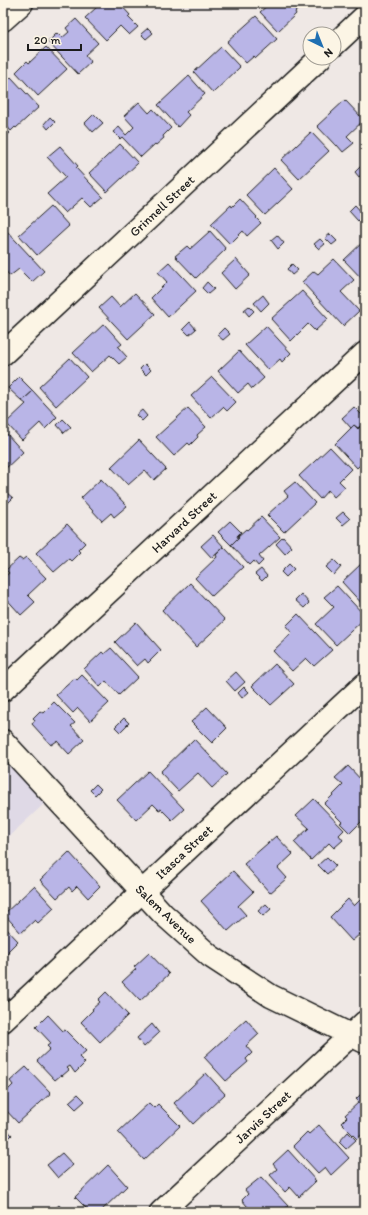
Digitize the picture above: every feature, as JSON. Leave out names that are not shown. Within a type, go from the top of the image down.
[{"type":"street","points":[[3,20],[22,3]]},
{"type":"street","points":[[342,38],[365,16]]},
{"type":"street","name":"Grinnell Street","points":[[3,354],[311,66]]},
{"type":"street","name":"Harvard Street","points":[[3,690],[365,353]]},
{"type":"street","name":"Itasca Street","points":[[3,1021],[365,684]]},
{"type":"street","name":"Salem Avenue","points":[[3,741],[163,914],[210,956],[271,996],[360,1033]]},
{"type":"street","name":"Jarvis Street","points":[[161,1212],[360,1033]]},
{"type":"shaded area","points":[[3,758],[45,803],[3,842]]},
{"type":"building","points":[[95,3],[119,3],[130,15],[128,17],[138,27],[129,35],[120,26],[106,40],[85,18],[98,6]]},
{"type":"building","points":[[270,3],[305,3],[278,31],[260,12]]},
{"type":"building","points":[[256,16],[277,39],[256,58],[254,56],[246,63],[227,42]]},
{"type":"building","points":[[76,19],[98,43],[85,55],[91,62],[78,74],[48,42],[57,33],[62,38],[69,32],[66,28]]},
{"type":"building","points":[[148,28],[153,33],[146,39],[141,34]]},
{"type":"building","points":[[46,47],[67,69],[38,96],[16,72],[27,61],[29,63]]},
{"type":"building","points":[[221,47],[240,67],[213,93],[194,72]]},
{"type":"building","points":[[189,76],[205,94],[186,112],[189,115],[178,127],[158,105]]},
{"type":"building","points":[[11,77],[39,107],[11,131],[3,122],[3,85]]},
{"type":"building","points":[[345,100],[364,120],[347,136],[354,143],[343,152],[317,126]]},
{"type":"building","points":[[139,102],[149,113],[153,109],[171,128],[163,136],[164,138],[141,157],[122,137],[120,139],[113,132],[119,127],[126,135],[134,127],[124,116]]},
{"type":"building","points":[[94,114],[103,123],[93,132],[85,123]]},
{"type":"building","points":[[50,117],[55,122],[48,129],[44,124]]},
{"type":"building","points":[[3,126],[10,133],[3,139]]},
{"type":"building","points":[[311,132],[329,151],[299,179],[281,160]]},
{"type":"building","points":[[120,144],[138,163],[107,192],[89,173]]},
{"type":"building","points":[[60,146],[78,166],[76,168],[103,197],[91,207],[82,198],[65,213],[47,194],[66,177],[47,157]]},
{"type":"building","points":[[361,166],[365,171],[359,177],[355,172]]},
{"type":"building","points":[[274,168],[293,189],[265,215],[246,195]]},
{"type":"building","points":[[240,199],[261,223],[247,236],[243,231],[230,244],[211,224],[231,205],[232,207]]},
{"type":"building","points":[[355,205],[364,215],[358,221],[349,211]]},
{"type":"building","points":[[51,206],[69,226],[37,255],[19,235]]},
{"type":"building","points":[[4,228],[44,271],[32,282],[19,269],[10,276],[3,268]]},
{"type":"building","points":[[210,231],[226,249],[196,278],[175,256],[187,246],[190,249]]},
{"type":"building","points":[[330,234],[337,241],[332,245],[325,238]]},
{"type":"building","points":[[277,235],[284,243],[278,249],[271,240]]},
{"type":"building","points":[[320,239],[325,244],[319,249],[314,244]]},
{"type":"building","points":[[365,240],[365,282],[344,260]]},
{"type":"building","points":[[236,259],[250,275],[235,289],[221,273]]},
{"type":"building","points":[[334,259],[354,280],[341,292],[359,311],[343,326],[302,282],[314,271],[318,274]]},
{"type":"building","points":[[169,262],[196,291],[168,317],[151,298],[167,282],[158,272]]},
{"type":"building","points":[[292,264],[298,270],[292,275],[287,269]]},
{"type":"building","points":[[207,282],[214,289],[208,294],[202,288]]},
{"type":"building","points":[[302,291],[328,319],[315,331],[308,324],[291,341],[271,319]]},
{"type":"building","points":[[135,293],[155,314],[128,339],[99,308],[111,297],[120,307]]},
{"type":"building","points":[[263,295],[269,303],[261,311],[254,303]]},
{"type":"building","points":[[249,306],[254,311],[249,316],[244,310]]},
{"type":"building","points":[[190,322],[196,329],[189,335],[183,329]]},
{"type":"building","points":[[104,324],[122,344],[118,347],[127,357],[119,364],[110,355],[91,372],[73,353]]},
{"type":"building","points":[[266,326],[291,353],[282,362],[280,359],[268,370],[245,345]]},
{"type":"building","points":[[224,328],[230,334],[223,340],[217,335]]},
{"type":"building","points":[[239,351],[264,378],[252,389],[248,384],[238,393],[218,371]]},
{"type":"building","points":[[70,358],[87,377],[56,406],[39,387]]},
{"type":"building","points":[[145,364],[151,370],[146,375],[140,369]]},
{"type":"building","points":[[19,377],[33,391],[22,401],[8,388]]},
{"type":"building","points":[[212,377],[236,402],[227,411],[223,407],[211,418],[191,396]]},
{"type":"building","points":[[33,391],[57,417],[45,429],[40,423],[22,440],[6,423],[26,404],[22,401]]},
{"type":"building","points":[[354,407],[365,418],[365,422],[358,428],[354,425],[351,428],[342,418]]},
{"type":"building","points":[[188,408],[206,427],[197,435],[198,437],[190,445],[188,443],[174,456],[156,437]]},
{"type":"building","points":[[142,410],[147,416],[142,421],[136,415]]},
{"type":"building","points":[[63,419],[71,427],[64,433],[57,425]]},
{"type":"building","points":[[365,422],[365,460],[357,468],[335,444],[354,425],[358,429]]},
{"type":"building","points":[[6,433],[23,452],[3,471],[3,436]]},
{"type":"building","points":[[139,440],[166,469],[154,480],[145,470],[128,485],[111,467]]},
{"type":"building","points":[[330,447],[351,469],[339,481],[345,487],[334,497],[328,490],[320,499],[299,476]]},
{"type":"building","points":[[101,479],[127,506],[114,517],[111,513],[102,521],[81,498]]},
{"type":"building","points":[[295,482],[315,503],[284,532],[267,515],[288,496],[284,491]]},
{"type":"building","points":[[7,493],[13,498],[7,504],[3,500],[3,497]]},
{"type":"building","points":[[343,512],[350,519],[343,525],[336,518]]},
{"type":"building","points":[[261,517],[280,537],[259,556],[263,561],[258,566],[254,561],[250,565],[231,545],[239,537],[238,536]]},
{"type":"building","points":[[230,521],[241,532],[237,536],[238,538],[231,545],[218,532]]},
{"type":"building","points":[[67,524],[85,543],[78,550],[80,552],[71,561],[69,559],[54,572],[36,553]]},
{"type":"building","points":[[213,535],[224,547],[212,558],[201,546]]},
{"type":"building","points":[[283,537],[292,547],[285,554],[276,544]]},
{"type":"building","points":[[224,547],[243,567],[212,596],[195,578],[217,557],[216,555]]},
{"type":"building","points":[[26,557],[46,578],[28,595],[35,602],[21,615],[3,595],[3,578],[9,573],[6,570],[19,558],[22,560]]},
{"type":"building","points":[[334,560],[341,567],[334,575],[326,567]]},
{"type":"building","points":[[289,564],[294,569],[286,577],[281,572]]},
{"type":"building","points":[[361,564],[363,567],[365,565],[365,607],[342,582]]},
{"type":"building","points":[[261,569],[267,576],[262,581],[255,574]]},
{"type":"building","points":[[190,583],[225,620],[196,647],[162,610]]},
{"type":"building","points":[[337,586],[365,616],[365,618],[336,645],[316,624],[334,607],[324,597]]},
{"type":"building","points":[[301,594],[309,603],[304,608],[295,600]]},
{"type":"building","points":[[298,614],[332,650],[314,666],[306,658],[292,671],[273,651],[292,633],[286,626]]},
{"type":"building","points":[[136,622],[161,650],[148,663],[145,659],[137,666],[115,642]]},
{"type":"building","points":[[111,648],[138,677],[119,695],[106,681],[100,687],[84,669],[102,652],[104,654]]},
{"type":"building","points":[[275,664],[294,684],[271,705],[252,686]]},
{"type":"building","points":[[236,672],[245,682],[235,691],[226,681]]},
{"type":"building","points":[[82,675],[109,703],[90,721],[78,708],[73,713],[56,695],[75,678],[77,680]]},
{"type":"building","points":[[244,687],[249,692],[242,698],[238,693]]},
{"type":"building","points":[[54,702],[75,723],[71,726],[84,740],[69,754],[57,741],[51,745],[32,724],[35,720],[33,718],[40,711],[43,713]]},
{"type":"building","points":[[207,707],[227,728],[212,743],[191,722]]},
{"type":"building","points":[[124,718],[129,723],[120,732],[115,727]]},
{"type":"building","points":[[194,739],[227,774],[212,788],[198,773],[178,791],[160,772]]},
{"type":"building","points":[[348,766],[365,784],[365,818],[350,833],[340,823],[342,822],[324,804],[343,785],[335,778]]},
{"type":"building","points":[[148,771],[184,809],[172,820],[161,809],[159,810],[153,804],[136,820],[117,800]]},
{"type":"building","points":[[96,784],[101,789],[95,795],[90,790]]},
{"type":"building","points":[[314,799],[344,830],[339,835],[343,840],[334,848],[329,843],[311,860],[294,842],[309,828],[296,816]]},
{"type":"building","points":[[276,836],[293,854],[278,868],[287,878],[270,893],[244,864]]},
{"type":"building","points":[[69,852],[100,886],[88,898],[77,886],[72,891],[69,887],[57,898],[40,880]]},
{"type":"building","points":[[327,857],[336,866],[327,874],[318,865]]},
{"type":"building","points":[[233,871],[253,892],[238,906],[246,915],[228,931],[201,901]]},
{"type":"building","points":[[34,886],[54,908],[38,923],[35,920],[21,933],[4,914]]},
{"type":"building","points":[[365,895],[365,932],[362,935],[360,934],[352,941],[330,917],[348,899],[354,906]]},
{"type":"building","points":[[266,904],[271,909],[263,916],[258,911]]},
{"type":"building","points":[[3,925],[18,941],[3,958]]},
{"type":"building","points":[[149,953],[169,974],[140,1001],[122,982],[136,969],[134,967]]},
{"type":"building","points":[[106,992],[128,1015],[100,1042],[81,1022],[100,1002],[98,1000]]},
{"type":"building","points":[[48,1015],[63,1031],[65,1030],[86,1051],[79,1057],[85,1063],[75,1073],[70,1066],[67,1068],[69,1070],[55,1080],[37,1061],[50,1049],[47,1046],[51,1043],[36,1027]]},
{"type":"building","points":[[246,1019],[259,1034],[246,1046],[252,1053],[246,1059],[248,1062],[226,1081],[204,1057]]},
{"type":"building","points":[[152,1024],[159,1033],[144,1047],[137,1038]]},
{"type":"building","points":[[26,1067],[51,1093],[18,1123],[3,1107],[3,1095],[13,1085],[10,1081]]},
{"type":"building","points":[[206,1073],[225,1094],[193,1124],[174,1103]]},
{"type":"building","points":[[365,1090],[365,1132],[357,1139],[341,1123],[347,1117],[345,1115],[359,1102],[356,1099]]},
{"type":"building","points":[[78,1094],[85,1101],[76,1109],[69,1102]]},
{"type":"building","points":[[149,1103],[154,1108],[158,1104],[180,1126],[144,1160],[118,1132]]},
{"type":"building","points":[[3,1125],[12,1135],[3,1144]]},
{"type":"building","points":[[319,1125],[349,1158],[331,1175],[325,1167],[318,1173],[293,1146],[307,1132],[309,1134]]},
{"type":"building","points":[[348,1132],[356,1140],[346,1149],[339,1142]]},
{"type":"building","points":[[288,1150],[316,1181],[299,1197],[290,1187],[285,1192],[270,1175],[277,1169],[273,1164]]},
{"type":"building","points":[[62,1153],[73,1165],[58,1178],[47,1165]]},
{"type":"building","points":[[108,1165],[127,1186],[100,1212],[90,1212],[75,1197]]},
{"type":"building","points":[[261,1177],[288,1206],[281,1212],[252,1212],[242,1200],[248,1194],[245,1190]]},
{"type":"building","points":[[59,1205],[65,1212],[51,1212]]}]
